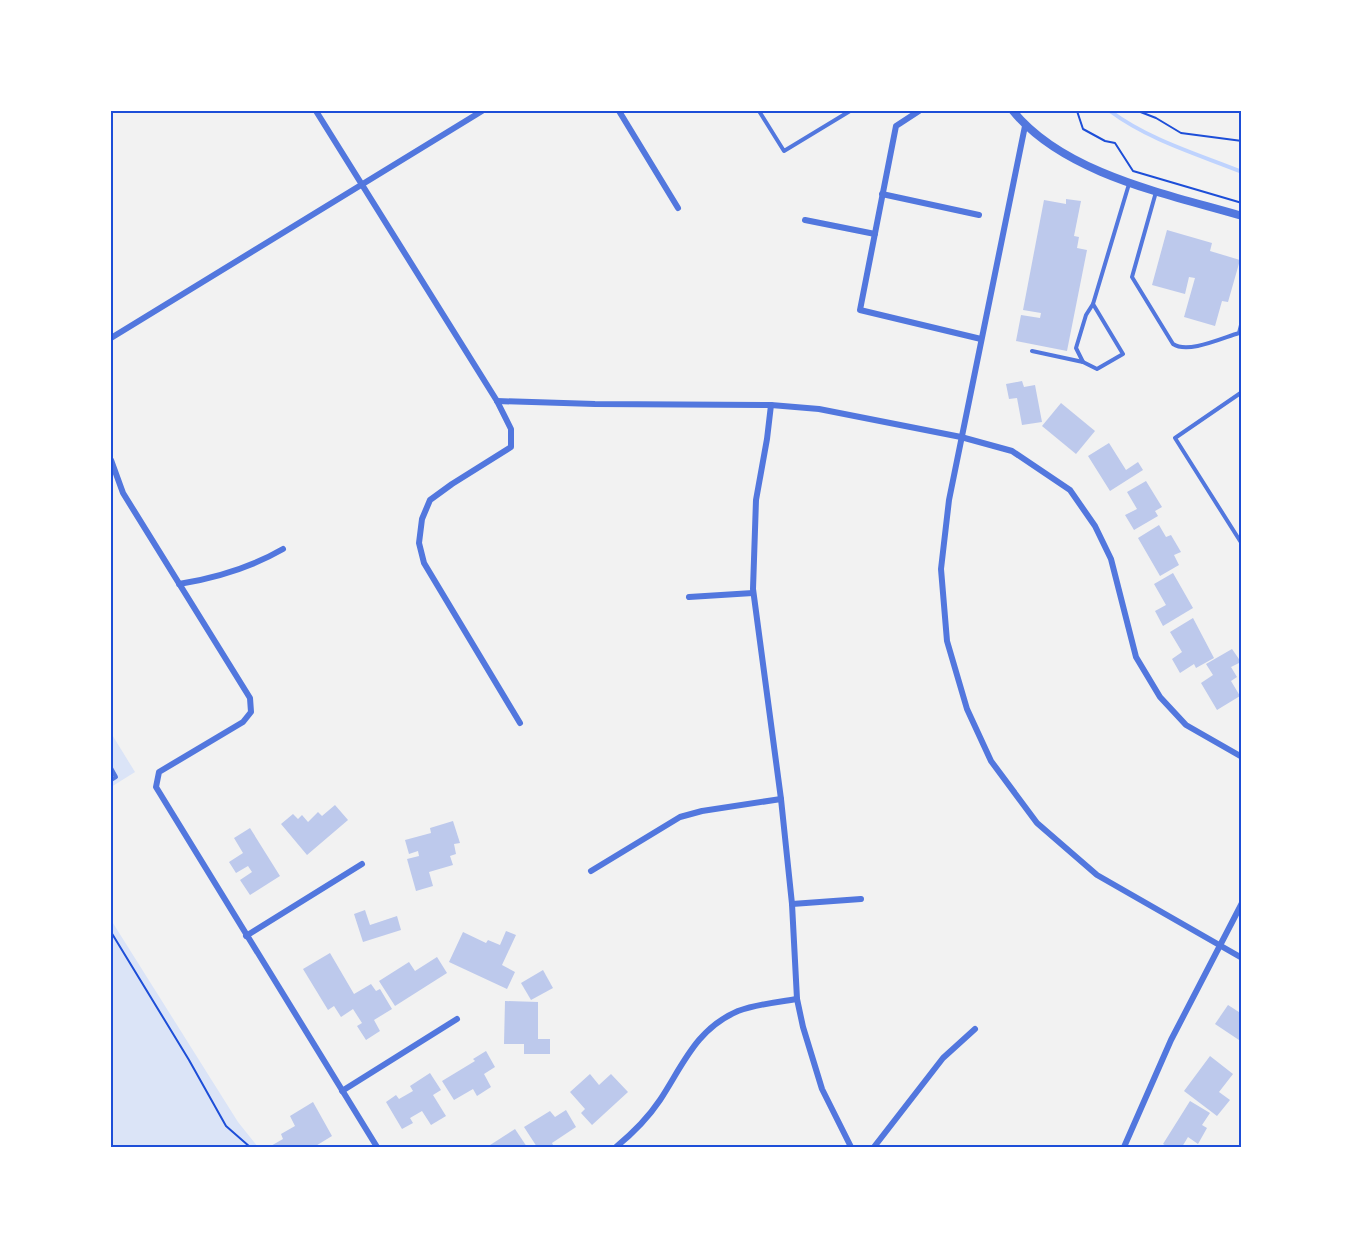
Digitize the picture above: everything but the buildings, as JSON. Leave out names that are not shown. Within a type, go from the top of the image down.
[{"type":"street","points":[[316,111],[497,401],[511,429],[511,447],[430,500],[422,519],[419,543],[424,563],[520,723]]},
{"type":"street","points":[[111,338],[482,111]]},
{"type":"street","points":[[619,111],[678,207]]},
{"type":"street","points":[[919,111],[896,126],[860,310],[981,339]]},
{"type":"street","points":[[1013,111],[1025,126],[1064,152],[1117,180],[1242,216]]},
{"type":"street","points":[[1025,126],[949,500],[941,569],[947,641],[967,709],[990,761],[1037,823],[1097,875],[1242,958]]},
{"type":"street","points":[[882,194],[980,215]]},
{"type":"street","points":[[805,220],[875,234]]},
{"type":"street","points":[[497,401],[771,405],[819,409],[961,437],[1012,451],[1070,490],[1095,526],[1111,559],[1136,657],[1160,697],[1186,725],[1242,757]]},
{"type":"street","points":[[771,405],[756,500],[753,593],[781,799],[802,1027],[822,1089],[851,1147]]},
{"type":"street","points":[[111,460],[123,493],[250,698],[251,712],[243,722],[159,772],[156,787],[377,1147]]},
{"type":"street","points":[[179,584],[230,573],[261,561],[283,549]]},
{"type":"street","points":[[689,597],[753,593]]},
{"type":"street","points":[[591,871],[680,818],[702,811],[781,799]]},
{"type":"street","points":[[246,936],[362,864]]},
{"type":"street","points":[[792,904],[861,899]]},
{"type":"street","points":[[1124,1147],[1171,1040],[1242,903]]},
{"type":"street","points":[[616,1147],[640,1127],[660,1101],[687,1054],[707,1030],[738,1011],[798,999]]},
{"type":"street","points":[[342,1091],[457,1019]]},
{"type":"street","points":[[874,1147],[943,1058],[975,1029]]},
{"type":"lane","points":[[759,111],[784,151],[850,111]]},
{"type":"lane","points":[[1083,362],[1076,348],[1086,315],[1093,304],[1129,183]]},
{"type":"lane","points":[[1156,191],[1132,277],[1173,344],[1180,348],[1189,348],[1239,333],[1242,321]]},
{"type":"lane","points":[[1032,351],[1083,362],[1097,369],[1123,354],[1093,304]]},
{"type":"lane","points":[[1242,392],[1175,438],[1242,544]]},
{"type":"lane","points":[[111,768],[116,777],[111,780]]},
{"type":"path","points":[[1077,111],[1083,129],[1105,141],[1115,143],[1133,171],[1242,203]]},
{"type":"path","points":[[1138,111],[1181,133],[1242,141]]},
{"type":"path","points":[[111,932],[189,1060],[226,1126],[250,1147]]},
{"type":"shaded area","points":[[111,733],[135,772],[111,787]]},
{"type":"shaded area","points":[[111,920],[238,1122],[258,1147],[111,1147]]},
{"type":"waterway","points":[[1110,111],[1157,138],[1242,172]]}]
